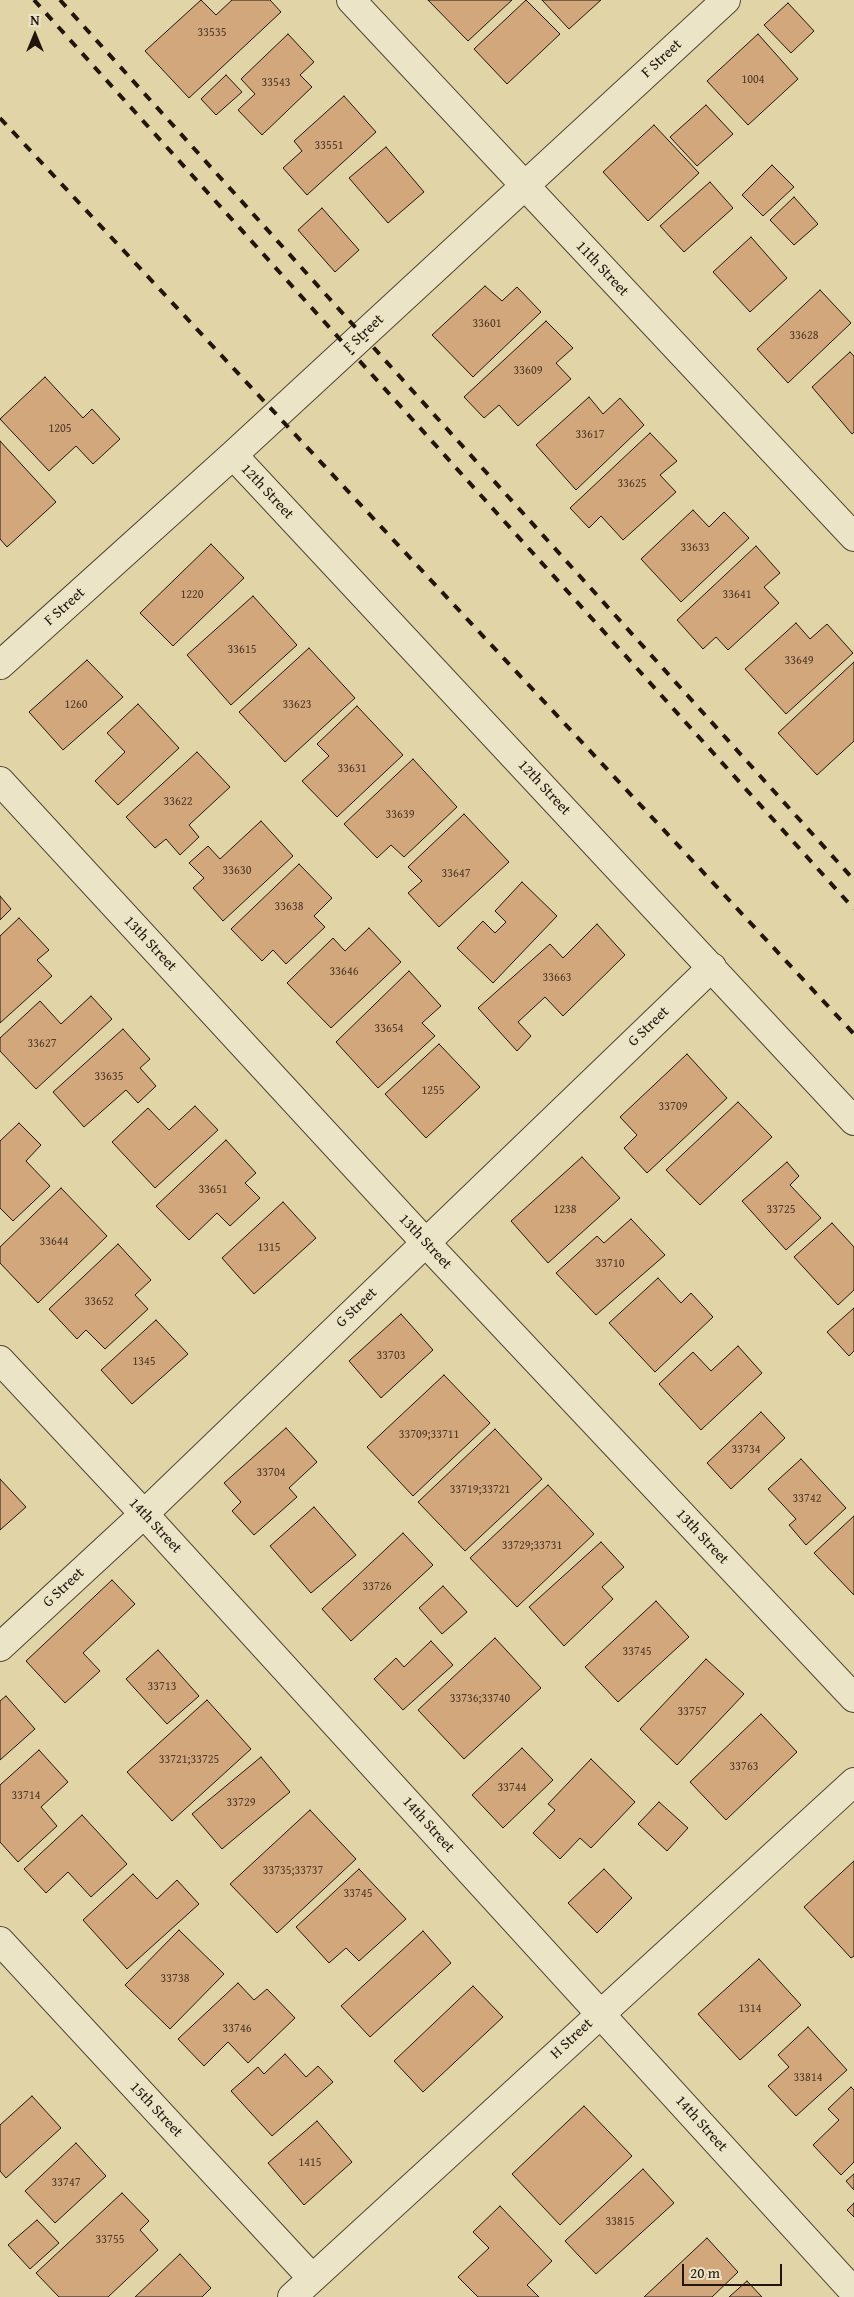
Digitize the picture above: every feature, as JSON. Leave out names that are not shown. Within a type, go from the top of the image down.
[{"type":"street","name":"11th Street","points":[[351,0],[854,537]]},
{"type":"street","name":"F Street","points":[[0,665],[233,456],[726,0]]},
{"type":"street","name":"12th Street","points":[[233,456],[854,1121]]},
{"type":"street","name":"13th Street","points":[[0,781],[425,1242],[854,1698]]},
{"type":"street","name":"G Street","points":[[0,1646],[144,1514],[712,967]]},
{"type":"street","name":"14th Street","points":[[0,1360],[144,1514],[853,2294]]},
{"type":"street","name":"H Street","points":[[292,2297],[854,1782]]},
{"type":"street","name":"15th Street","points":[[0,1941],[312,2278]]},
{"type":"building","points":[[201,0],[216,15],[232,0],[270,0],[281,12],[189,98],[145,51]]},
{"type":"building","points":[[428,0],[512,0],[468,41]]},
{"type":"building","points":[[526,0],[560,34],[507,84],[474,49]]},
{"type":"building","points":[[542,0],[601,0],[569,29]]},
{"type":"building","points":[[788,3],[814,31],[791,53],[764,25]]},
{"type":"building","points":[[288,34],[314,62],[300,75],[312,87],[262,135],[238,110],[255,94],[241,79]]},
{"type":"building","points":[[758,34],[798,79],[748,125],[707,81]]},
{"type":"building","points":[[226,75],[242,92],[216,115],[201,99]]},
{"type":"building","points":[[344,96],[376,132],[307,195],[283,168],[302,151],[294,141]]},
{"type":"building","points":[[706,105],[733,134],[697,166],[670,137]]},
{"type":"building","points":[[654,125],[699,173],[648,221],[603,172]]},
{"type":"building","points":[[386,147],[424,192],[388,223],[349,178]]},
{"type":"building","points":[[772,165],[794,187],[763,216],[742,195]]},
{"type":"building","points":[[710,182],[733,208],[684,252],[660,226]]},
{"type":"building","points":[[794,197],[818,224],[794,245],[770,220]]},
{"type":"building","points":[[322,208],[359,250],[335,272],[298,230]]},
{"type":"building","points":[[751,237],[787,278],[750,312],[713,272]]},
{"type":"building","points":[[485,286],[502,301],[517,287],[541,312],[473,377],[432,335]]},
{"type":"building","points":[[820,290],[851,323],[788,383],[757,349]]},
{"type":"building","points":[[546,321],[573,348],[556,363],[571,379],[518,426],[499,405],[484,418],[464,397]]},
{"type":"building","points":[[850,352],[854,356],[854,432],[852,434],[812,387]]},
{"type":"building","points":[[45,377],[83,418],[92,409],[120,439],[93,464],[76,446],[49,471],[0,419]]},
{"type":"building","points":[[589,397],[603,414],[620,398],[644,425],[576,490],[536,445]]},
{"type":"building","points":[[650,433],[677,461],[660,475],[676,492],[623,540],[601,516],[589,528],[570,508]]},
{"type":"building","points":[[0,441],[56,502],[7,547],[0,539]]},
{"type":"building","points":[[693,510],[709,527],[724,512],[749,538],[681,602],[641,559]]},
{"type":"building","points":[[211,544],[244,578],[173,646],[140,613]]},
{"type":"building","points":[[756,546],[780,573],[764,587],[779,603],[728,650],[716,637],[703,649],[677,620]]},
{"type":"building","points":[[253,596],[297,645],[231,705],[187,655]]},
{"type":"building","points":[[796,623],[810,639],[827,624],[853,653],[786,714],[745,669]]},
{"type":"building","points":[[309,648],[355,698],[285,762],[239,712]]},
{"type":"building","points":[[87,660],[123,697],[63,750],[29,712]]},
{"type":"building","points":[[854,662],[854,741],[817,775],[778,733]]},
{"type":"building","points":[[138,704],[179,748],[118,805],[95,781],[125,752],[107,733]]},
{"type":"building","points":[[357,706],[403,755],[337,817],[302,781],[329,756],[317,744]]},
{"type":"building","points":[[197,752],[230,787],[189,825],[199,837],[180,855],[166,839],[155,848],[126,817]]},
{"type":"building","points":[[413,759],[457,807],[404,857],[391,845],[377,858],[344,824]]},
{"type":"building","points":[[464,814],[509,862],[439,927],[408,893],[422,881],[408,867]]},
{"type":"building","points":[[261,821],[293,856],[223,921],[193,888],[204,878],[189,863],[208,846],[220,859]]},
{"type":"building","points":[[299,864],[332,898],[314,916],[325,927],[286,964],[273,950],[262,961],[231,929]]},
{"type":"building","points":[[522,882],[557,916],[493,983],[457,948],[483,921],[495,933],[506,922],[495,911]]},
{"type":"building","points":[[0,896],[11,909],[0,920]]},
{"type":"building","points":[[19,918],[49,950],[37,960],[52,976],[0,1023],[0,936]]},
{"type":"building","points":[[597,924],[625,955],[563,1016],[545,997],[518,1022],[531,1036],[517,1051],[478,1008],[550,944],[563,958]]},
{"type":"building","points":[[369,928],[401,962],[331,1028],[287,983],[333,938],[345,951]]},
{"type":"building","points":[[409,971],[441,1006],[422,1023],[435,1036],[378,1088],[336,1042]]},
{"type":"building","points":[[91,996],[112,1019],[36,1089],[0,1051],[0,1038],[40,1001],[61,1024]]},
{"type":"building","points":[[123,1029],[150,1059],[140,1068],[156,1086],[138,1103],[126,1090],[84,1127],[53,1092]]},
{"type":"building","points":[[439,1044],[480,1087],[426,1138],[385,1094]]},
{"type":"building","points":[[687,1054],[727,1098],[647,1173],[624,1148],[637,1135],[620,1117]]},
{"type":"building","points":[[738,1102],[772,1137],[700,1205],[666,1170]]},
{"type":"building","points":[[195,1106],[218,1130],[155,1188],[112,1142],[148,1108],[169,1130]]},
{"type":"building","points":[[19,1123],[41,1145],[26,1161],[50,1186],[13,1221],[0,1208],[0,1141]]},
{"type":"building","points":[[226,1140],[256,1173],[245,1183],[260,1198],[230,1226],[217,1213],[189,1240],[156,1206]]},
{"type":"building","points":[[582,1157],[620,1198],[548,1263],[511,1221]]},
{"type":"building","points":[[787,1162],[799,1176],[790,1185],[821,1218],[786,1250],[742,1201]]},
{"type":"building","points":[[61,1188],[107,1236],[38,1303],[0,1263],[0,1247]]},
{"type":"building","points":[[283,1202],[316,1238],[254,1294],[222,1258]]},
{"type":"building","points":[[631,1219],[665,1255],[596,1315],[556,1273],[597,1236],[604,1243]]},
{"type":"building","points":[[832,1223],[854,1247],[854,1290],[838,1305],[794,1257]]},
{"type":"building","points":[[118,1244],[151,1280],[135,1295],[148,1309],[105,1349],[86,1330],[77,1339],[49,1309]]},
{"type":"building","points":[[658,1278],[681,1303],[691,1293],[713,1317],[655,1372],[609,1323]]},
{"type":"building","points":[[854,1308],[854,1351],[849,1356],[827,1332]]},
{"type":"building","points":[[401,1314],[433,1350],[381,1398],[349,1361]]},
{"type":"building","points":[[156,1320],[188,1354],[132,1404],[101,1370]]},
{"type":"building","points":[[738,1346],[762,1373],[701,1430],[659,1384],[693,1352],[711,1371]]},
{"type":"building","points":[[444,1375],[490,1423],[413,1496],[367,1447]]},
{"type":"building","points":[[761,1412],[785,1438],[731,1489],[707,1463]]},
{"type":"building","points":[[286,1428],[317,1462],[289,1488],[297,1497],[254,1535],[232,1511],[241,1502],[224,1483]]},
{"type":"building","points":[[495,1429],[542,1479],[465,1551],[418,1502]]},
{"type":"building","points":[[801,1459],[846,1508],[806,1545],[789,1525],[796,1519],[768,1489]]},
{"type":"building","points":[[0,1479],[26,1507],[0,1530]]},
{"type":"building","points":[[548,1485],[594,1534],[517,1607],[470,1558]]},
{"type":"building","points":[[314,1507],[356,1555],[311,1593],[270,1546]]},
{"type":"building","points":[[854,1516],[854,1595],[814,1553]]},
{"type":"building","points":[[403,1533],[433,1565],[351,1641],[322,1609]]},
{"type":"building","points":[[601,1542],[624,1567],[602,1587],[613,1599],[564,1646],[529,1607]]},
{"type":"building","points":[[112,1580],[135,1604],[83,1653],[100,1671],[65,1703],[26,1661]]},
{"type":"building","points":[[443,1586],[467,1612],[442,1634],[419,1608]]},
{"type":"building","points":[[656,1601],[689,1637],[618,1702],[585,1667]]},
{"type":"building","points":[[495,1638],[541,1688],[464,1759],[418,1710]]},
{"type":"building","points":[[431,1641],[453,1665],[403,1710],[374,1679],[396,1658],[404,1667]]},
{"type":"building","points":[[158,1650],[199,1696],[167,1724],[126,1679]]},
{"type":"building","points":[[706,1659],[744,1694],[677,1765],[640,1729]]},
{"type":"building","points":[[6,1696],[35,1729],[0,1760],[0,1701]]},
{"type":"building","points":[[207,1700],[251,1749],[172,1821],[127,1772]]},
{"type":"building","points":[[761,1714],[797,1752],[726,1820],[690,1782]]},
{"type":"building","points":[[522,1748],[553,1780],[503,1828],[472,1795]]},
{"type":"building","points":[[39,1750],[68,1782],[41,1807],[57,1826],[18,1862],[0,1842],[0,1785]]},
{"type":"building","points":[[261,1757],[290,1792],[222,1849],[192,1814]]},
{"type":"building","points":[[591,1759],[635,1802],[591,1848],[580,1838],[560,1859],[533,1833],[555,1810],[548,1804]]},
{"type":"building","points":[[659,1802],[688,1828],[667,1851],[638,1824]]},
{"type":"building","points":[[310,1810],[356,1859],[277,1933],[230,1884]]},
{"type":"building","points":[[82,1815],[127,1864],[91,1897],[68,1872],[46,1893],[24,1869]]},
{"type":"building","points":[[854,1861],[854,1956],[851,1958],[804,1907]]},
{"type":"building","points":[[359,1869],[406,1919],[359,1961],[346,1948],[329,1963],[296,1927]]},
{"type":"building","points":[[604,1869],[632,1898],[597,1933],[568,1903]]},
{"type":"building","points":[[133,1874],[157,1899],[177,1880],[199,1904],[127,1969],[83,1920]]},
{"type":"building","points":[[179,1930],[224,1974],[170,2029],[125,1985]]},
{"type":"building","points":[[423,1931],[451,1963],[370,2037],[341,2006]]},
{"type":"building","points":[[759,1959],[801,2005],[740,2060],[698,2014]]},
{"type":"building","points":[[238,1983],[254,2000],[267,1989],[295,2018],[248,2063],[228,2042],[204,2066],[178,2039]]},
{"type":"building","points":[[473,1986],[503,2017],[423,2092],[394,2061]]},
{"type":"building","points":[[808,2027],[847,2070],[796,2116],[768,2086],[789,2067],[778,2055]]},
{"type":"building","points":[[285,2054],[306,2077],[318,2066],[333,2082],[272,2136],[231,2091],[258,2067],[264,2074]]},
{"type":"building","points":[[851,2087],[854,2090],[854,2162],[841,2175],[813,2145],[839,2120],[828,2109]]},
{"type":"building","points":[[32,2096],[61,2128],[6,2178],[0,2171],[0,2125]]},
{"type":"building","points":[[584,2106],[632,2156],[560,2225],[512,2174]]},
{"type":"building","points":[[317,2121],[352,2162],[304,2205],[268,2163]]},
{"type":"building","points":[[76,2143],[106,2176],[55,2223],[25,2191]]},
{"type":"building","points":[[643,2169],[674,2203],[596,2274],[565,2241]]},
{"type":"building","points":[[854,2174],[854,2190],[846,2181]]},
{"type":"building","points":[[122,2193],[149,2221],[140,2230],[158,2250],[108,2297],[59,2297],[36,2273]]},
{"type":"building","points":[[854,2203],[854,2217],[847,2210]]},
{"type":"building","points":[[500,2206],[552,2261],[527,2285],[539,2297],[478,2297],[458,2277],[489,2248],[473,2232]]},
{"type":"building","points":[[37,2220],[59,2243],[30,2269],[8,2245]]},
{"type":"building","points":[[707,2238],[738,2272],[712,2297],[644,2297]]},
{"type":"building","points":[[180,2254],[211,2288],[202,2297],[135,2297]]},
{"type":"building","points":[[747,2281],[762,2297],[729,2297]]},
{"type":"railway","points":[[34,0],[854,909]]},
{"type":"railway","points":[[60,0],[854,880]]},
{"type":"railway","points":[[0,118],[854,1034]]}]
